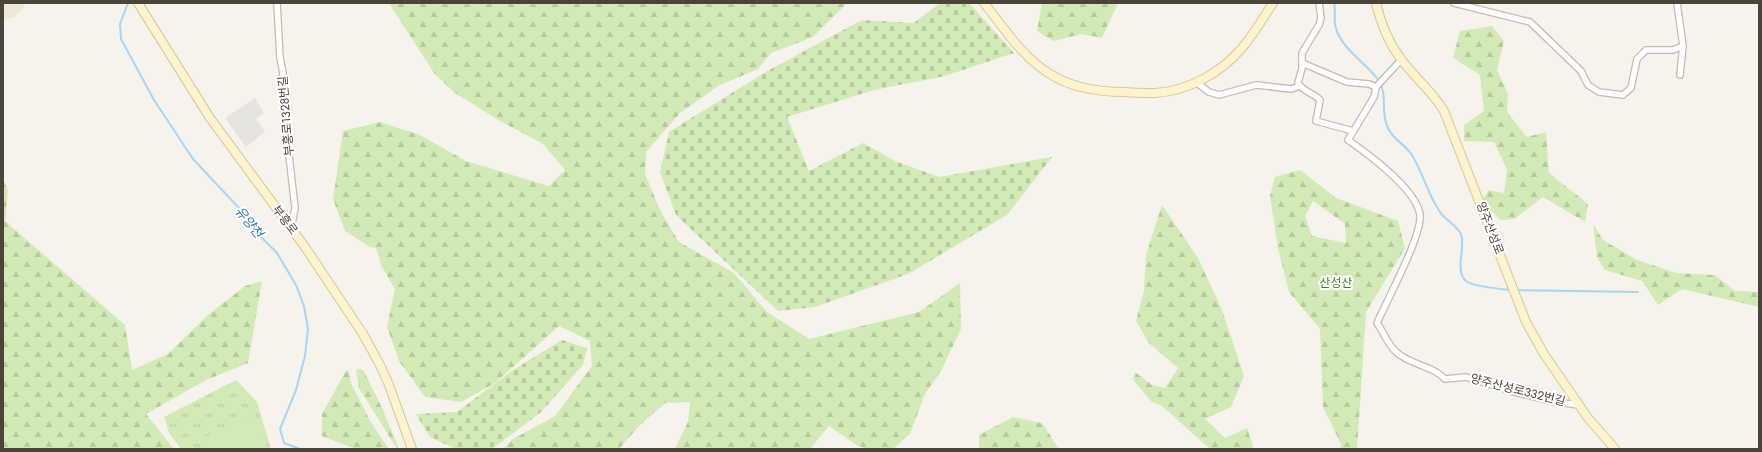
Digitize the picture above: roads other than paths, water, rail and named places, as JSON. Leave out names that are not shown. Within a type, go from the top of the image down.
[{"type":"street","name":"부흥로","points":[[138,3],[210,118],[337,293],[380,365],[398,406],[412,449]]},
{"type":"street","name":"부흥로1328번길","points":[[277,3],[283,72],[281,85],[295,208],[291,229]]},
{"type":"street","points":[[984,3],[1029,58],[1050,74],[1081,88],[1114,92],[1156,93],[1173,90],[1196,82],[1207,77],[1223,66],[1242,48],[1273,3]]},
{"type":"street","points":[[1319,3],[1321,18],[1319,25],[1302,53],[1302,63],[1298,83],[1302,88],[1317,96],[1320,100],[1316,121],[1353,131],[1374,97],[1377,87],[1401,60]]},
{"type":"street","points":[[1371,3],[1375,15],[1380,19]]},
{"type":"street","name":"양주산성로","points":[[1376,3],[1387,38],[1401,60],[1432,93],[1444,111],[1526,322],[1588,418],[1615,449]]},
{"type":"street","points":[[1454,3],[1530,22],[1581,71],[1588,85],[1599,92],[1623,95],[1631,88],[1637,59],[1646,50],[1673,50],[1683,46]]},
{"type":"street","points":[[1677,3],[1683,46],[1680,75]]},
{"type":"street","points":[[1302,63],[1347,82],[1369,84],[1377,87]]},
{"type":"street","points":[[1196,82],[1209,92],[1218,95],[1256,85],[1291,89],[1300,86]]},
{"type":"street","name":"양주산성로332번길","points":[[1353,131],[1348,140],[1371,156],[1411,195],[1420,215],[1419,225],[1412,247],[1377,323],[1395,351],[1416,364],[1438,372],[1445,379],[1466,377],[1510,391],[1556,402],[1579,405]]},
{"type":"waterway","name":"유양천","points":[[128,3],[120,24],[121,39],[154,100],[193,159],[239,208],[256,232],[277,253],[296,285],[304,306],[308,329],[305,356],[296,390],[280,429],[284,443],[300,449]]},
{"type":"waterway","points":[[1334,3],[1335,24],[1341,40],[1374,74],[1382,86],[1384,116],[1390,132],[1412,155],[1442,215],[1457,228],[1461,234],[1462,246],[1460,265],[1466,281],[1475,285],[1511,290]]},
{"type":"waterway","points":[[1515,290],[1638,292]]},
{"type":"park label","name":"산성산","points":[[1336,283]]}]
